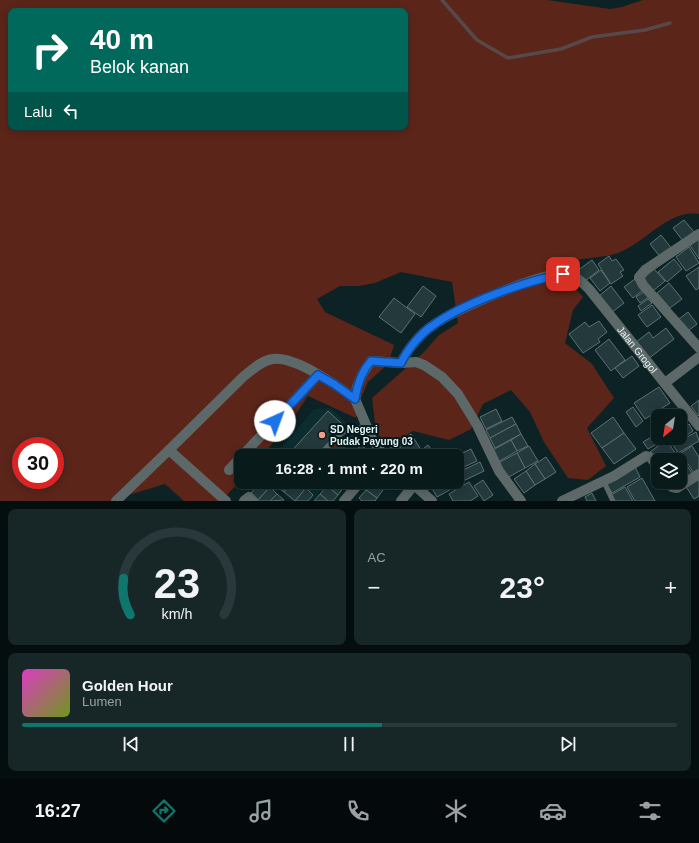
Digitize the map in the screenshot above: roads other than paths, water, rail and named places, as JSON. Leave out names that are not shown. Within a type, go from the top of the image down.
[{"type":"street","points":[[699,234],[645,270],[639,277],[643,285],[699,348]]},
{"type":"street","name":"Jalan Grogol","points":[[401,363],[404,357],[432,326],[461,310],[521,284],[563,274],[573,276],[589,289],[699,425]]},
{"type":"street","points":[[665,383],[699,357]]},
{"type":"street","points":[[116,501],[239,381],[254,368],[265,362],[273,359],[290,361],[334,384],[355,399]]},
{"type":"street","points":[[377,449],[355,399],[357,387],[363,373],[371,361],[401,363],[416,362],[424,365],[442,377],[458,394],[478,425],[499,471],[521,501]]},
{"type":"street","points":[[249,449],[318,375]]},
{"type":"street","points":[[169,450],[226,501]]},
{"type":"street","points":[[562,501],[614,476],[648,456],[651,459]]},
{"type":"street","points":[[230,470],[234,466]]},
{"type":"street","points":[[687,482],[699,474]]},
{"type":"street","points":[[344,501],[354,489]]},
{"type":"street","points":[[401,501],[408,489]]},
{"type":"street","points":[[419,489],[432,501]]},
{"type":"street","points":[[244,501],[249,497],[253,501]]},
{"type":"lane","points":[[325,449],[343,432],[366,426]]},
{"type":"lane","points":[[603,480],[613,501]]},
{"type":"waterway","points":[[442,0],[477,40],[508,58],[561,49],[592,37],[645,30],[670,23]]},
{"type":"place","name":"SD Negeri Pudak Payung 03","points":[[322,435]]}]
